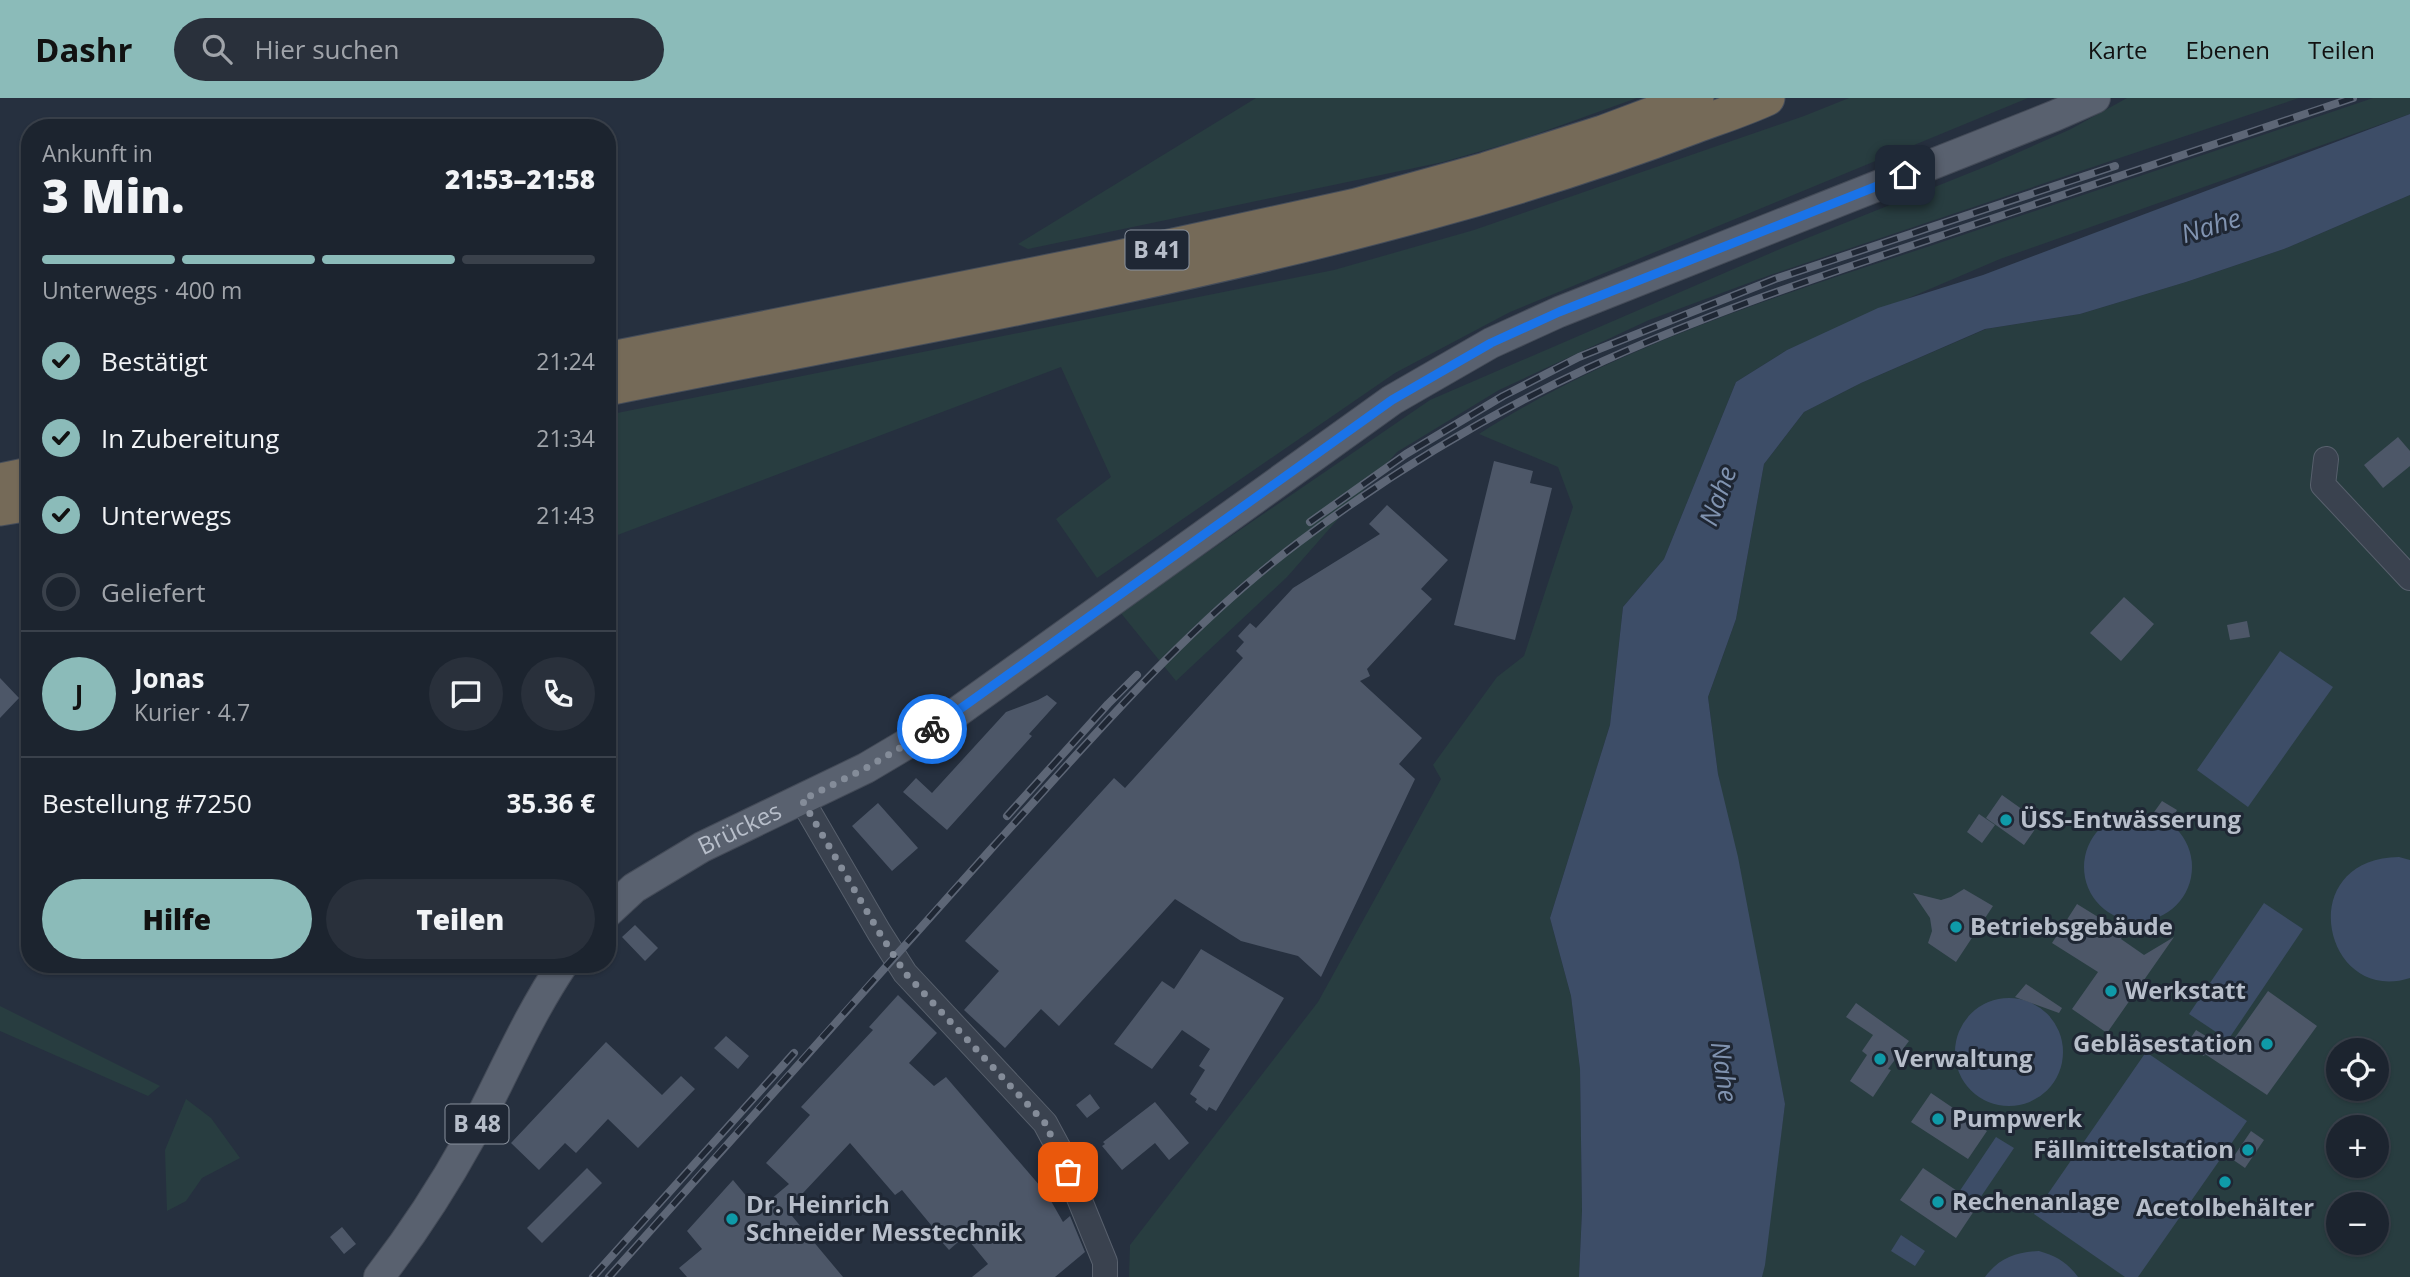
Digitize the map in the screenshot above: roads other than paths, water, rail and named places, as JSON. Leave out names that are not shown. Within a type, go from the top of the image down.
[{"type":"highway","name":"B 41","points":[[616,358],[1106,261],[1356,206],[1486,170],[1590,137],[1696,98]]},
{"type":"highway","name":"B 41","points":[[616,386],[1253,257],[1498,193],[1612,158],[1766,98]]},
{"type":"highway","points":[[0,481],[21,477]]},
{"type":"highway","points":[[0,508],[21,504]]},
{"type":"main road","name":"Brückes","points":[[616,905],[634,888],[702,847],[802,800],[942,723],[1392,400],[1491,343],[1559,312],[2095,98]]},
{"type":"main road","name":"B 48","points":[[379,1277],[439,1193],[471,1137],[532,1016],[558,973]]},
{"type":"street","points":[[2326,459],[2323,485],[2410,578]]},
{"type":"street","points":[[802,800],[905,973],[1045,1123],[1059,1149],[1105,1262],[1105,1277]]},
{"type":"water","name":"Nahe","points":[[2410,114],[2410,195],[2284,249],[2186,282],[2080,314],[1985,329],[1861,383],[1804,412],[1764,464],[1736,619],[1708,697],[1718,774],[1738,857],[1785,1104],[1765,1265],[1762,1277],[1579,1277],[1582,1211],[1580,1069],[1571,996],[1550,918],[1610,725],[1623,607],[1664,559],[1736,382],[1787,350],[1878,308],[1983,275]]},
{"type":"water","points":[[2280,651],[2333,687],[2248,807],[2197,770]]},
{"type":"water","points":[[2138,813],[2159,817],[2176,829],[2188,846],[2192,867],[2188,888],[2176,905],[2159,917],[2138,921],[2117,917],[2100,905],[2088,888],[2084,867],[2088,846],[2100,829],[2117,817]]},
{"type":"water","points":[[2399,857],[2410,860],[2410,978],[2380,981],[2357,971],[2340,953],[2332,929],[2332,904],[2343,881],[2365,864]]},
{"type":"water","points":[[2264,903],[2303,929],[2228,1040],[2189,1014]]},
{"type":"water","points":[[2009,998],[2030,1002],[2047,1014],[2059,1031],[2063,1052],[2059,1073],[2047,1090],[2030,1102],[2009,1106],[1988,1102],[1971,1090],[1959,1073],[1955,1052],[1959,1031],[1971,1014],[1988,1002]]},
{"type":"water","points":[[2146,1052],[2247,1121],[2138,1277],[2125,1277],[2034,1214]]},
{"type":"water","points":[[1996,1137],[2014,1148],[1976,1204],[1959,1192]]},
{"type":"water","points":[[1901,1235],[1925,1251],[1915,1266],[1891,1251]]},
{"type":"water","points":[[2039,1251],[2061,1260],[2078,1277],[1985,1277],[1996,1265],[2009,1257]]},
{"type":"railway","points":[[609,1277],[1138,688],[1176,649],[1256,576],[1367,493],[1511,406],[1586,369],[1681,328],[1826,275],[2353,98]]},
{"type":"railway","points":[[1310,522],[1406,454],[1503,396],[1579,357],[1775,279],[2115,166]]},
{"type":"railway","points":[[1007,816],[1137,675]]},
{"type":"railway","points":[[593,1277],[794,1053]]},
{"type":"place","name":"ÜSS-Entwässerung","points":[[2006,820]]},
{"type":"place","name":"Betriebsgebäude","points":[[1956,927]]},
{"type":"place","name":"Werkstatt","points":[[2111,991]]},
{"type":"place","name":"Gebläsestation","points":[[2267,1044]]},
{"type":"place","name":"Verwaltung","points":[[1880,1059]]},
{"type":"place","name":"Pumpwerk","points":[[1938,1119]]},
{"type":"place","name":"Fällmittelstation","points":[[2248,1150]]},
{"type":"place","name":"Acetolbehälter","points":[[2225,1182]]},
{"type":"place","name":"Rechenanlage","points":[[1938,1202]]},
{"type":"place","name":"Dr. Heinrich Schneider Messtechnik","points":[[732,1219]]}]
